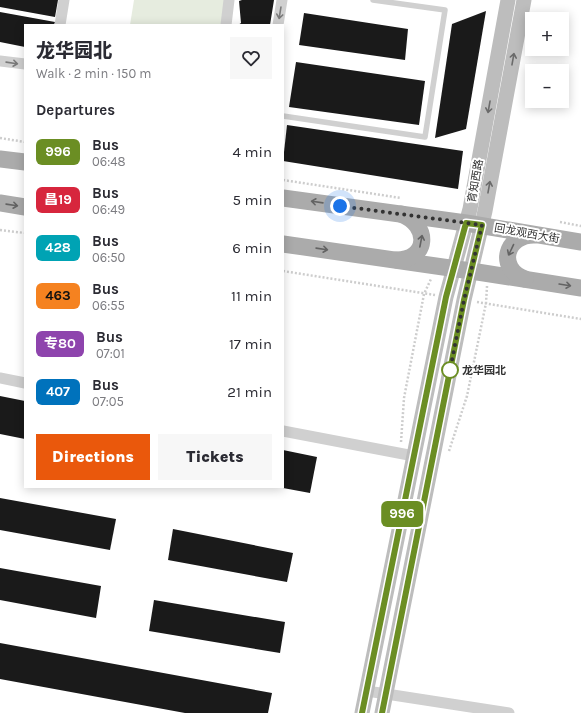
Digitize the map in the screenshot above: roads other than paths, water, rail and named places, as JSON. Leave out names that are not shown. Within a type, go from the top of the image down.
[{"type":"main road","points":[[0,159],[24,162]]},
{"type":"main road","name":"回龙观西大街","points":[[284,198],[474,224],[581,242]]},
{"type":"main road","points":[[0,203],[24,207]]},
{"type":"main road","points":[[392,259],[404,259],[412,256],[418,249],[422,240],[421,232],[416,223],[407,217],[398,214]]},
{"type":"main road","points":[[533,280],[522,278],[514,273],[509,266],[507,257],[513,244],[520,238],[530,235],[543,236]]},
{"type":"main road","points":[[284,244],[471,270],[581,288]]},
{"type":"street","points":[[60,24],[64,0]]},
{"type":"street","points":[[226,24],[229,0]]},
{"type":"street","points":[[278,24],[282,0]]},
{"type":"street","name":"育知西路","points":[[362,713],[407,455],[454,268],[474,224],[470,209],[508,0]]},
{"type":"street","name":"育知西路","points":[[382,713],[471,270],[474,224],[524,0]]},
{"type":"street","points":[[0,61],[24,64]]},
{"type":"street","points":[[0,378],[24,383]]},
{"type":"street","points":[[284,431],[407,455]]},
{"type":"street","points":[[367,691],[509,713]]},
{"type":"lane","points":[[284,116],[425,137],[445,10],[373,0]]},
{"type":"place","name":"龙华园北","points":[[450,370]]}]
